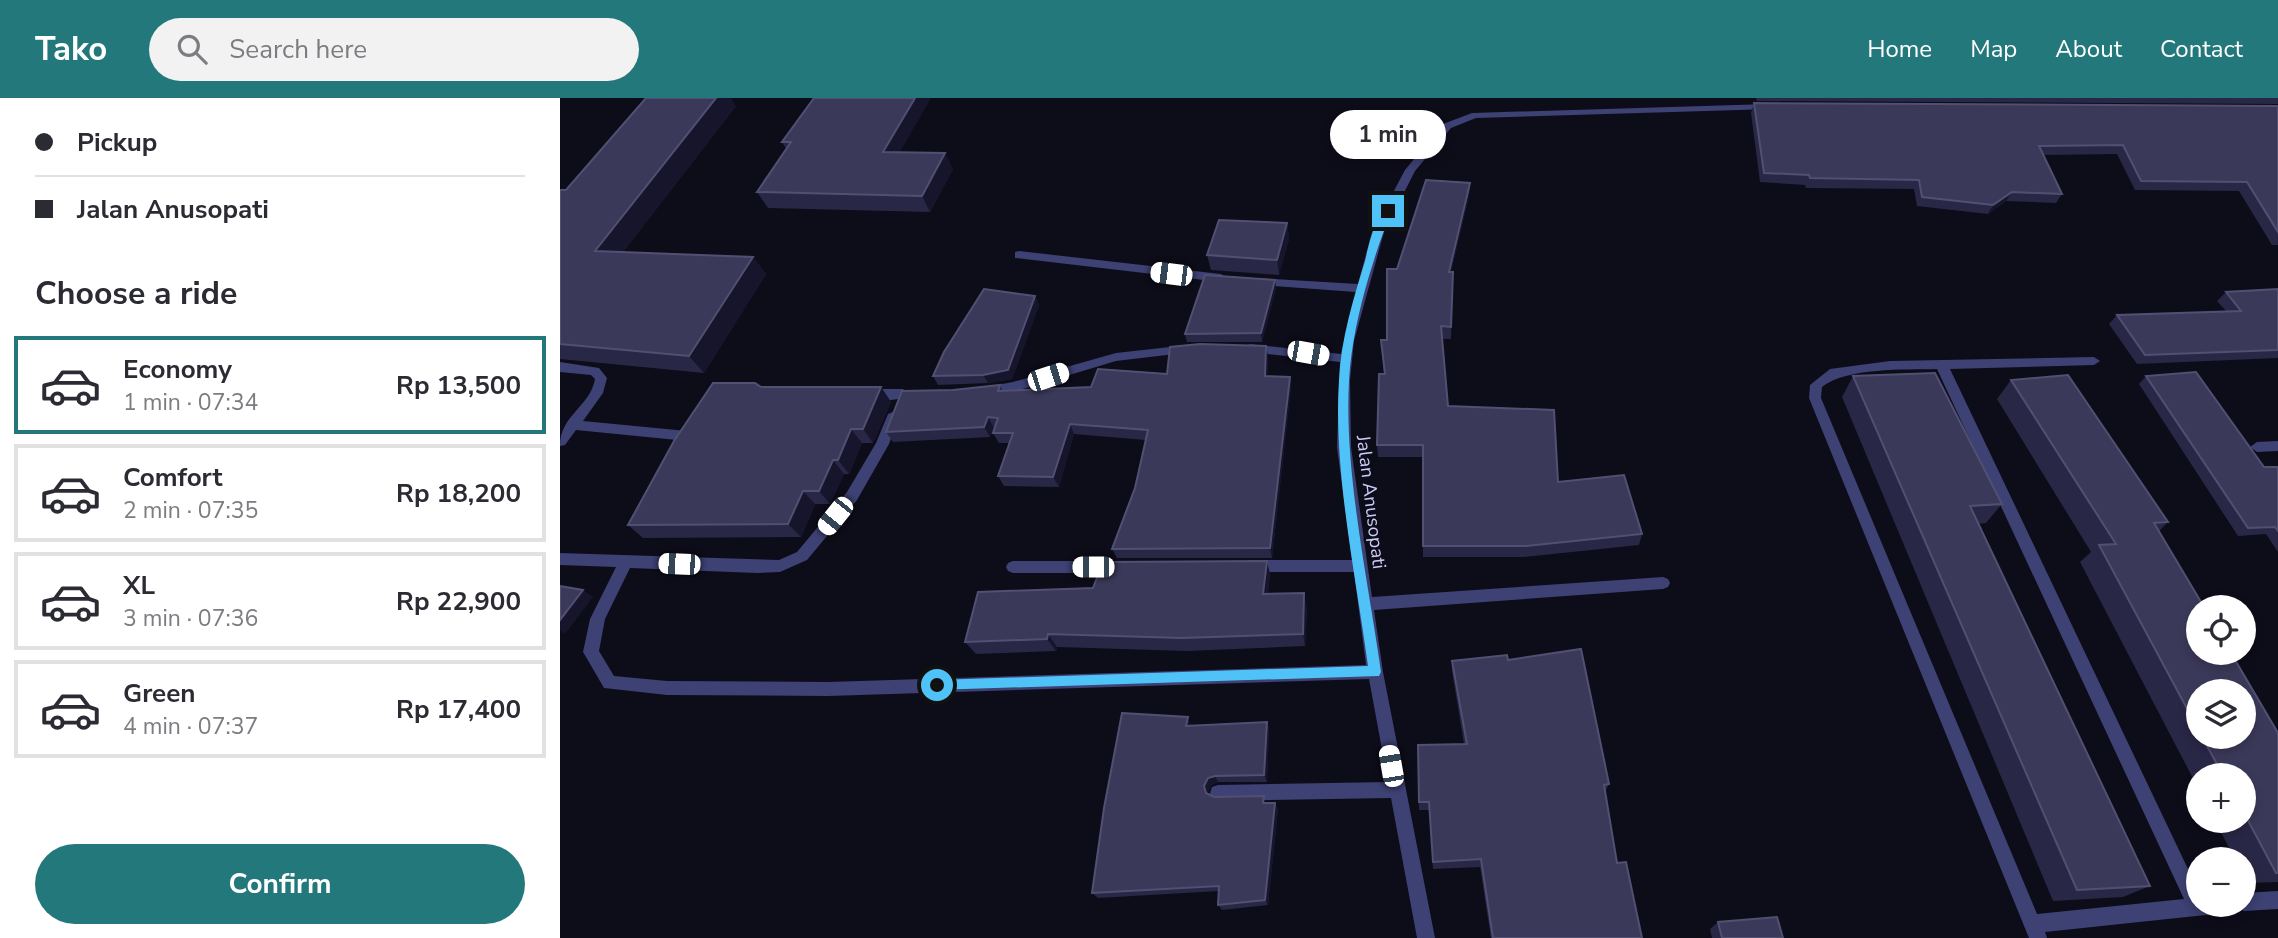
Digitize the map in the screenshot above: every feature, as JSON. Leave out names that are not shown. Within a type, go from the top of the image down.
[{"type":"street","name":"Jalan Anusopati","points":[[1426,938],[1375,672],[1344,447],[1346,359],[1378,232],[1410,170],[1447,126],[1475,115],[1711,106],[1778,107]]},
{"type":"street","points":[[1019,255],[1238,279]]},
{"type":"street","points":[[1251,281],[1362,288]]},
{"type":"street","points":[[976,392],[1013,387],[1116,357],[1200,348]]},
{"type":"street","points":[[1234,348],[1308,353],[1346,359]]},
{"type":"street","points":[[2094,360],[1890,366],[1830,374],[1816,385],[1815,398],[2036,931],[2186,908]]},
{"type":"street","points":[[1941,364],[2186,885]]},
{"type":"street","points":[[560,367],[595,370],[601,378],[599,390],[575,425],[560,441]]},
{"type":"street","points":[[560,559],[757,567],[780,566],[802,556],[852,496],[909,394],[851,394]]},
{"type":"street","points":[[575,425],[687,436]]},
{"type":"street","points":[[2257,447],[2278,446]]},
{"type":"street","points":[[626,562],[598,619],[592,652],[610,683],[667,688],[828,689],[1375,672]]},
{"type":"street","points":[[1235,566],[1360,565]]},
{"type":"street","points":[[1013,567],[1138,567]]},
{"type":"street","points":[[1367,604],[1663,583]]},
{"type":"street","points":[[1218,793],[1396,790]]},
{"type":"street","points":[[2256,901],[2278,900]]},
{"type":"building","points":[[646,98],[716,98],[595,251],[753,257],[689,356],[560,344],[560,190],[566,190]]},
{"type":"building","points":[[814,98],[915,98],[883,152],[945,153],[922,196],[757,192],[791,142],[782,142]]},
{"type":"building","points":[[1754,103],[2278,106],[2278,232],[2247,182],[2141,181],[2123,145],[2039,146],[2062,194],[2012,192],[1993,205],[1922,197],[1919,180],[1810,178],[1809,175],[1764,173]]},
{"type":"building","points":[[1426,180],[1470,183],[1449,272],[1453,272],[1451,327],[1441,326],[1448,406],[1554,410],[1558,482],[1624,475],[1642,534],[1526,546],[1423,546],[1423,445],[1377,445],[1379,374],[1385,374],[1381,340],[1387,340],[1387,269],[1397,269]]},
{"type":"building","points":[[1219,220],[1287,223],[1277,260],[1207,255]]},
{"type":"building","points":[[1205,275],[1275,280],[1261,333],[1185,334]]},
{"type":"building","points":[[984,289],[1035,296],[1008,370],[983,375],[933,376],[944,352]]},
{"type":"building","points":[[2278,289],[2278,350],[2145,355],[2117,315],[2241,311],[2226,292]]},
{"type":"building","points":[[1200,344],[1266,346],[1265,376],[1290,377],[1270,548],[1112,549],[1135,488],[1148,430],[1070,424],[1053,477],[998,476],[1013,433],[993,433],[998,418],[988,417],[984,427],[886,432],[902,391],[953,390],[1000,385],[998,391],[1091,387],[1098,369],[1167,374],[1170,347]]},
{"type":"building","points":[[2196,372],[2264,467],[2278,467],[2278,531],[2275,527],[2248,528],[2146,376]]},
{"type":"building","points":[[1935,373],[2002,504],[1970,506],[2150,886],[2077,890],[1853,376]]},
{"type":"building","points":[[2068,375],[2168,522],[2154,523],[2197,595],[2186,595],[2186,665],[2238,665],[2246,679],[2186,679],[2186,707],[2099,545],[2116,544],[2011,380]]},
{"type":"building","points":[[713,383],[755,383],[761,387],[881,387],[863,429],[851,429],[838,460],[833,460],[819,491],[803,491],[788,524],[628,525],[674,441]]},
{"type":"building","points":[[1267,561],[1263,594],[1304,593],[1303,634],[1182,638],[1048,634],[1047,639],[965,642],[978,592],[1093,588],[1103,562]]},
{"type":"building","points":[[560,586],[583,590],[560,620]]},
{"type":"building","points":[[1581,649],[1609,784],[1604,785],[1617,863],[1626,862],[1642,938],[1493,938],[1481,859],[1433,862],[1429,802],[1419,802],[1418,745],[1467,744],[1452,661],[1507,655],[1508,660]]},
{"type":"building","points":[[2256,696],[2278,733],[2278,873],[2255,833],[2256,763],[2216,763],[2209,749],[2256,749]]},
{"type":"building","points":[[1122,713],[1188,717],[1186,726],[1267,722],[1264,775],[1215,776],[1208,778],[1204,786],[1206,793],[1214,797],[1264,796],[1263,803],[1275,803],[1265,900],[1218,905],[1219,886],[1092,893],[1104,808]]},
{"type":"building","points":[[1777,917],[1783,938],[1722,938],[1718,922]]},
{"type":"route","points":[[937,685],[1375,672],[1344,447],[1344,380],[1348,341],[1359,294],[1378,232],[1388,211]]}]
